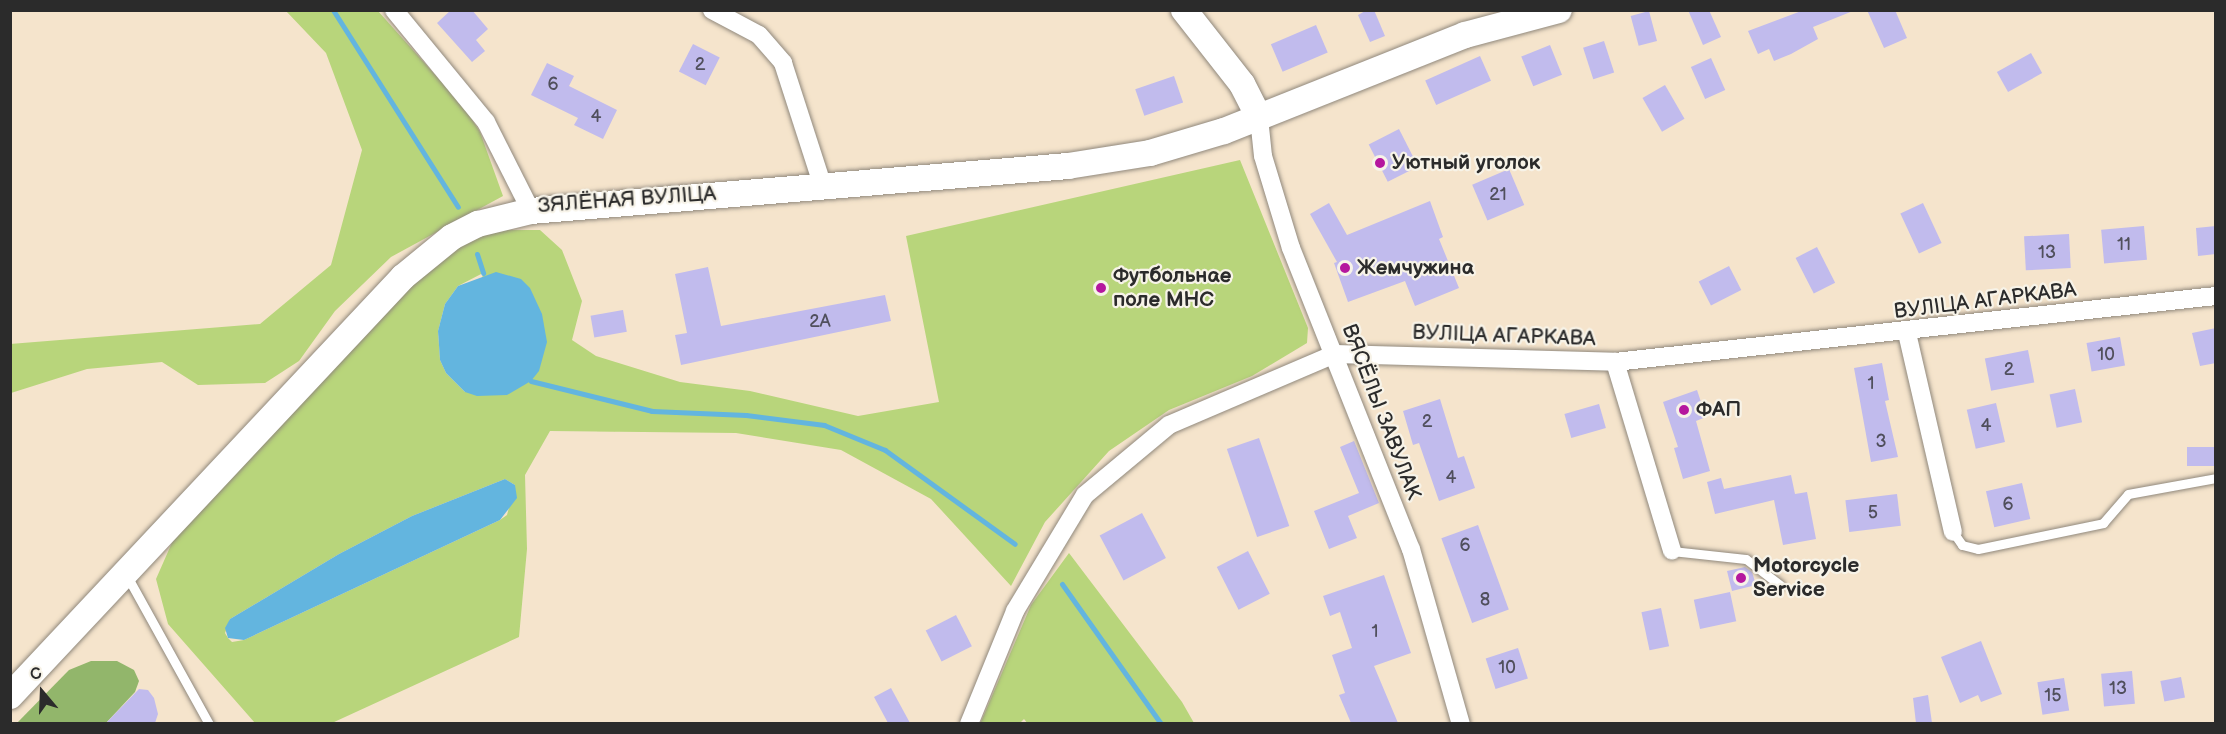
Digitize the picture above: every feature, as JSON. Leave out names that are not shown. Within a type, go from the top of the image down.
[{"type":"street","name":"ЗЯЛЁНАЯ ВУЛІЦА","points":[[394,10],[486,122],[531,212],[822,184],[1110,160],[1188,143],[1259,118],[1465,35],[1559,10]]},
{"type":"street","points":[[712,10],[759,35],[783,63],[822,184]]},
{"type":"street","points":[[1184,10],[1242,84],[1259,118]]},
{"type":"street","name":"ВЯСЁЛЫ ЗАВУЛАК","points":[[1259,118],[1263,156],[1291,248],[1411,549],[1461,723]]},
{"type":"street","points":[[10,696],[426,255],[478,224],[531,212]]},
{"type":"street","name":"ВУЛІЦА АГАРКАВА","points":[[969,723],[1015,610],[1085,495],[1169,425],[1335,354],[1616,362],[1907,333],[2216,296]]},
{"type":"street","points":[[1907,333],[1953,532]]},
{"type":"street","points":[[1616,362],[1672,551]]},
{"type":"lane","points":[[1953,532],[1962,545],[1978,549],[2103,523],[2128,494],[2216,478]]},
{"type":"lane","points":[[1672,551],[1746,559],[1780,585]]},
{"type":"lane","points":[[126,574],[209,723]]},
{"type":"green space","points":[[286,11],[378,11],[464,107],[480,132],[503,196],[391,257],[335,311],[299,361],[265,383],[198,385],[162,362],[87,369],[11,393],[10,344],[260,324],[331,265],[362,150],[326,53]]},
{"type":"green space","points":[[1240,160],[1308,328],[1307,343],[1252,376],[1169,410],[1109,451],[1045,522],[1011,586],[931,499],[841,450],[736,433],[550,431],[525,475],[527,549],[519,637],[332,723],[255,723],[168,624],[156,579],[178,529],[435,262],[467,241],[493,230],[540,230],[562,250],[582,301],[572,340],[596,356],[680,382],[750,391],[858,416],[939,402],[906,236]],"holes":[[[483,273],[465,392],[446,373],[440,360],[438,331],[445,304],[458,286]],[[505,479],[515,485],[507,515],[500,520],[244,640],[232,642],[225,633],[230,619],[339,554],[412,516]]]},
{"type":"green space","points":[[1069,553],[1182,702],[1194,723],[1028,724],[1024,719],[1020,723],[980,724],[1031,605]]},
{"type":"green space","points":[[91,661],[117,661],[134,670],[139,681],[135,692],[106,723],[16,724],[69,670]]},
{"type":"water","points":[[496,272],[521,279],[530,288],[542,314],[547,342],[539,371],[531,381],[507,395],[477,396],[465,392],[446,373],[440,360],[438,331],[445,304],[458,286]]},
{"type":"water","points":[[505,479],[515,485],[517,498],[500,520],[244,640],[228,638],[225,628],[230,619],[339,554],[412,516]]},
{"type":"building","points":[[451,10],[472,10],[488,29],[476,40],[485,51],[472,62],[437,23]]},
{"type":"building","points":[[1367,10],[1374,10],[1385,36],[1370,42],[1358,15]]},
{"type":"building","points":[[1688,10],[1709,10],[1721,37],[1703,45]]},
{"type":"building","points":[[1804,10],[1853,11],[1813,27],[1818,39],[1791,54],[1774,61],[1769,49],[1758,54],[1748,31]]},
{"type":"building","points":[[1867,10],[1895,10],[1907,38],[1884,48]]},
{"type":"building","points":[[1649,11],[1657,41],[1639,46],[1631,16]]},
{"type":"building","points":[[1316,25],[1328,53],[1283,72],[1271,44]]},
{"type":"building","points":[[1604,41],[1614,72],[1593,79],[1583,48]]},
{"type":"building","points":[[693,44],[720,58],[706,85],[679,72]]},
{"type":"building","points":[[1550,45],[1562,75],[1533,86],[1521,57]]},
{"type":"building","points":[[2031,53],[2042,73],[2008,92],[1997,72]]},
{"type":"building","points":[[1480,56],[1491,81],[1436,105],[1425,80]]},
{"type":"building","points":[[1711,58],[1725,90],[1705,99],[1691,67]]},
{"type":"building","points":[[547,63],[574,76],[569,86],[617,110],[603,139],[574,125],[578,118],[531,95]]},
{"type":"building","points":[[1174,76],[1183,102],[1144,116],[1135,89]]},
{"type":"building","points":[[1665,85],[1684,119],[1662,132],[1642,98]]},
{"type":"building","points":[[1399,129],[1418,166],[1388,182],[1369,144]]},
{"type":"building","points":[[1509,169],[1524,205],[1487,221],[1472,185]]},
{"type":"building","points":[[1430,201],[1443,237],[1439,239],[1459,288],[1415,306],[1405,281],[1348,302],[1334,263],[1337,262],[1310,214],[1329,203],[1347,235]]},
{"type":"building","points":[[1923,203],[1942,243],[1919,253],[1900,214]]},
{"type":"building","points":[[2144,226],[2147,260],[2104,264],[2101,230]]},
{"type":"building","points":[[2216,226],[2216,254],[2198,256],[2196,228]]},
{"type":"building","points":[[2069,234],[2071,268],[2026,270],[2024,236]]},
{"type":"building","points":[[1817,247],[1835,283],[1814,294],[1796,258]]},
{"type":"building","points":[[1729,266],[1741,290],[1711,305],[1699,281]]},
{"type":"building","points":[[708,267],[721,326],[885,295],[891,321],[681,365],[675,335],[687,333],[675,274]]},
{"type":"building","points":[[623,310],[627,332],[594,337],[591,316]]},
{"type":"building","points":[[2216,328],[2216,363],[2200,366],[2192,333]]},
{"type":"building","points":[[2120,337],[2125,366],[2092,371],[2087,343]]},
{"type":"building","points":[[2028,350],[2034,382],[1991,391],[1985,358]]},
{"type":"building","points":[[1882,363],[1889,400],[1885,401],[1898,457],[1871,462],[1854,368]]},
{"type":"building","points":[[2075,389],[2082,422],[2057,428],[2050,394]]},
{"type":"building","points":[[1697,390],[1706,417],[1696,421],[1710,471],[1683,479],[1674,448],[1678,447],[1663,402]]},
{"type":"building","points":[[1440,399],[1458,458],[1464,456],[1475,488],[1439,501],[1419,443],[1413,445],[1403,411]]},
{"type":"building","points":[[1996,403],[2005,442],[1976,449],[1967,410]]},
{"type":"building","points":[[1599,404],[1606,428],[1571,438],[1564,414]]},
{"type":"building","points":[[1259,438],[1289,526],[1257,537],[1227,449]]},
{"type":"building","points":[[1354,441],[1379,503],[1348,516],[1357,538],[1329,549],[1314,511],[1359,493],[1340,447]]},
{"type":"building","points":[[2187,447],[2216,447],[2216,466],[2187,466]]},
{"type":"building","points":[[1791,475],[1795,494],[1807,492],[1816,539],[1783,545],[1774,500],[1715,514],[1707,482],[1721,478],[1724,489]]},
{"type":"building","points":[[2022,483],[2030,519],[1994,527],[1986,491]]},
{"type":"building","points":[[1897,494],[1901,526],[1849,532],[1845,500]]},
{"type":"building","points":[[1142,513],[1166,558],[1124,581],[1100,536]]},
{"type":"building","points":[[1478,525],[1509,610],[1472,623],[1441,538]]},
{"type":"building","points":[[1248,551],[1270,594],[1239,610],[1217,567]]},
{"type":"building","name":"Motorcycle Service","points":[[1745,567],[1752,572],[1756,585],[1732,591],[1727,571]]},
{"type":"building","points":[[1384,575],[1411,653],[1374,666],[1398,723],[1351,723],[1339,695],[1345,693],[1332,655],[1352,648],[1340,612],[1330,616],[1323,596]]},
{"type":"building","points":[[1730,592],[1736,621],[1700,629],[1694,600]]},
{"type":"building","points":[[1661,608],[1669,646],[1650,650],[1641,612]]},
{"type":"building","points":[[956,615],[972,646],[942,662],[926,630]]},
{"type":"building","points":[[1981,641],[2002,694],[1981,702],[1978,695],[1960,703],[1941,657]]},
{"type":"building","points":[[1518,648],[1528,678],[1496,689],[1486,659]]},
{"type":"building","points":[[2132,671],[2135,704],[2104,707],[2101,674]]},
{"type":"building","points":[[2181,677],[2185,698],[2164,702],[2160,681]]},
{"type":"building","points":[[2064,678],[2069,711],[2042,715],[2037,682]]},
{"type":"building","points":[[891,688],[910,723],[888,723],[874,697]]},
{"type":"building","points":[[139,689],[148,690],[154,698],[158,714],[155,723],[106,723]]},
{"type":"building","points":[[1928,695],[1932,723],[1916,723],[1913,698]]},
{"type":"waterway","points":[[333,10],[458,207]]},
{"type":"waterway","points":[[477,254],[483,273]]},
{"type":"waterway","points":[[531,381],[652,411],[746,415],[824,425],[885,450],[1015,544]]},
{"type":"waterway","points":[[1062,584],[1161,724]]},
{"type":"place","name":"Уютный уголок","points":[[1380,163]]},
{"type":"place","name":"Жемчужина","points":[[1345,268]]},
{"type":"place","name":"Футбольнае поле МНС","points":[[1101,288]]},
{"type":"place","name":"ФАП","points":[[1684,410]]},
{"type":"place","name":"Motorcycle Service","points":[[1741,578]]}]
